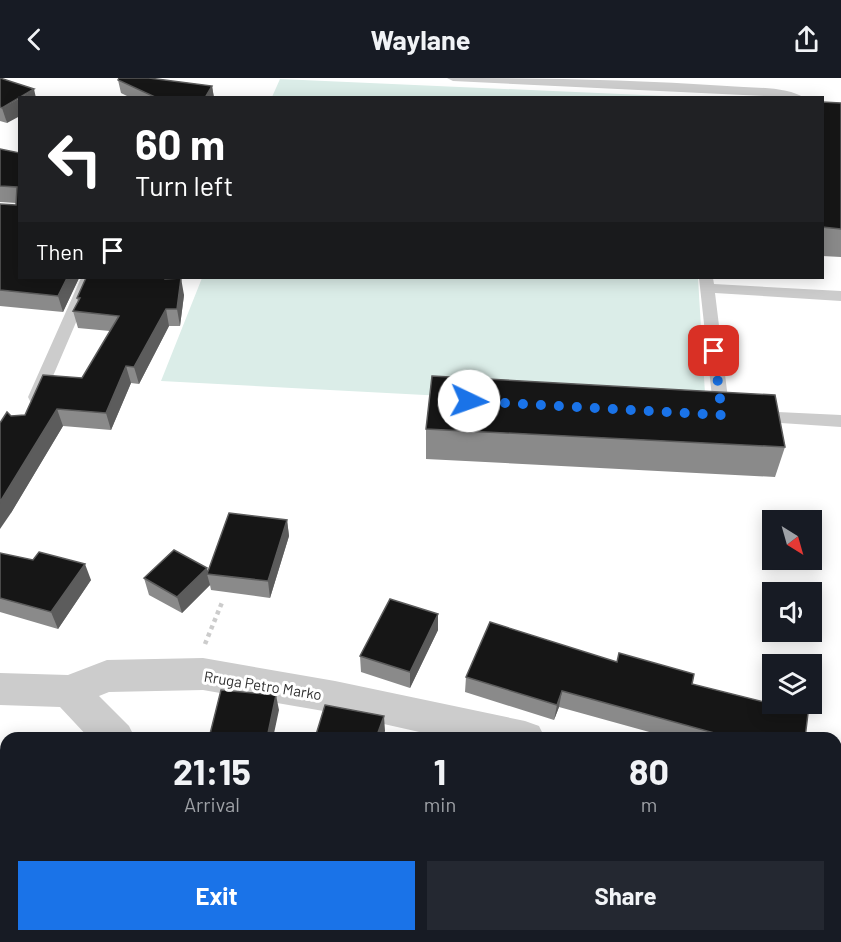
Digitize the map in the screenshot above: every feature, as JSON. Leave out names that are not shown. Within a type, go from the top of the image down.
[{"type":"street","name":"Rruga Petro Marko","points":[[0,689],[69,691],[107,676],[203,674],[255,682],[496,732]]},
{"type":"street","points":[[69,691],[109,732]]},
{"type":"lane","points":[[453,78],[706,93],[773,93],[788,96]]},
{"type":"lane","points":[[767,78],[773,93]]},
{"type":"lane","points":[[27,416],[88,279]]},
{"type":"lane","points":[[841,296],[706,283],[716,415],[841,422]]},
{"type":"path","points":[[192,675],[223,600]]},
{"type":"shaded area","points":[[280,79],[665,96],[272,96]]},
{"type":"shaded area","points":[[202,279],[698,279],[706,410],[161,381]]},
{"type":"building","points":[[0,78],[34,89],[18,96],[18,98],[2,108],[0,107]]},
{"type":"building","points":[[119,78],[149,78],[212,86],[206,96],[153,96],[118,80]]},
{"type":"building","points":[[824,102],[841,103],[841,229],[824,227]]},
{"type":"building","points":[[0,149],[18,153],[18,279],[66,279],[58,296],[0,290],[0,204],[16,205],[17,187],[0,186]]},
{"type":"building","points":[[86,279],[181,279],[177,309],[166,309],[134,367],[126,366],[106,413],[57,409],[0,502],[0,423],[7,412],[11,416],[25,415],[43,375],[82,378],[119,316],[73,311],[80,298],[77,298]]},
{"type":"building","points":[[432,376],[775,395],[785,447],[426,429]]},
{"type":"building","points":[[229,513],[287,520],[268,581],[207,574]]},
{"type":"building","points":[[174,550],[207,568],[177,597],[144,578]]},
{"type":"building","points":[[39,552],[85,564],[51,612],[0,598],[0,553],[33,560]]},
{"type":"building","points":[[390,599],[438,614],[410,672],[360,656]]},
{"type":"building","points":[[490,622],[617,662],[619,653],[694,674],[692,684],[762,702],[762,714],[808,714],[806,732],[711,732],[562,691],[557,705],[466,677]]},
{"type":"building","points":[[221,690],[276,695],[268,732],[210,732]]},
{"type":"building","points":[[325,705],[384,716],[378,732],[317,732]]},
{"type":"route","points":[[469,401],[722,415],[714,351]]}]
